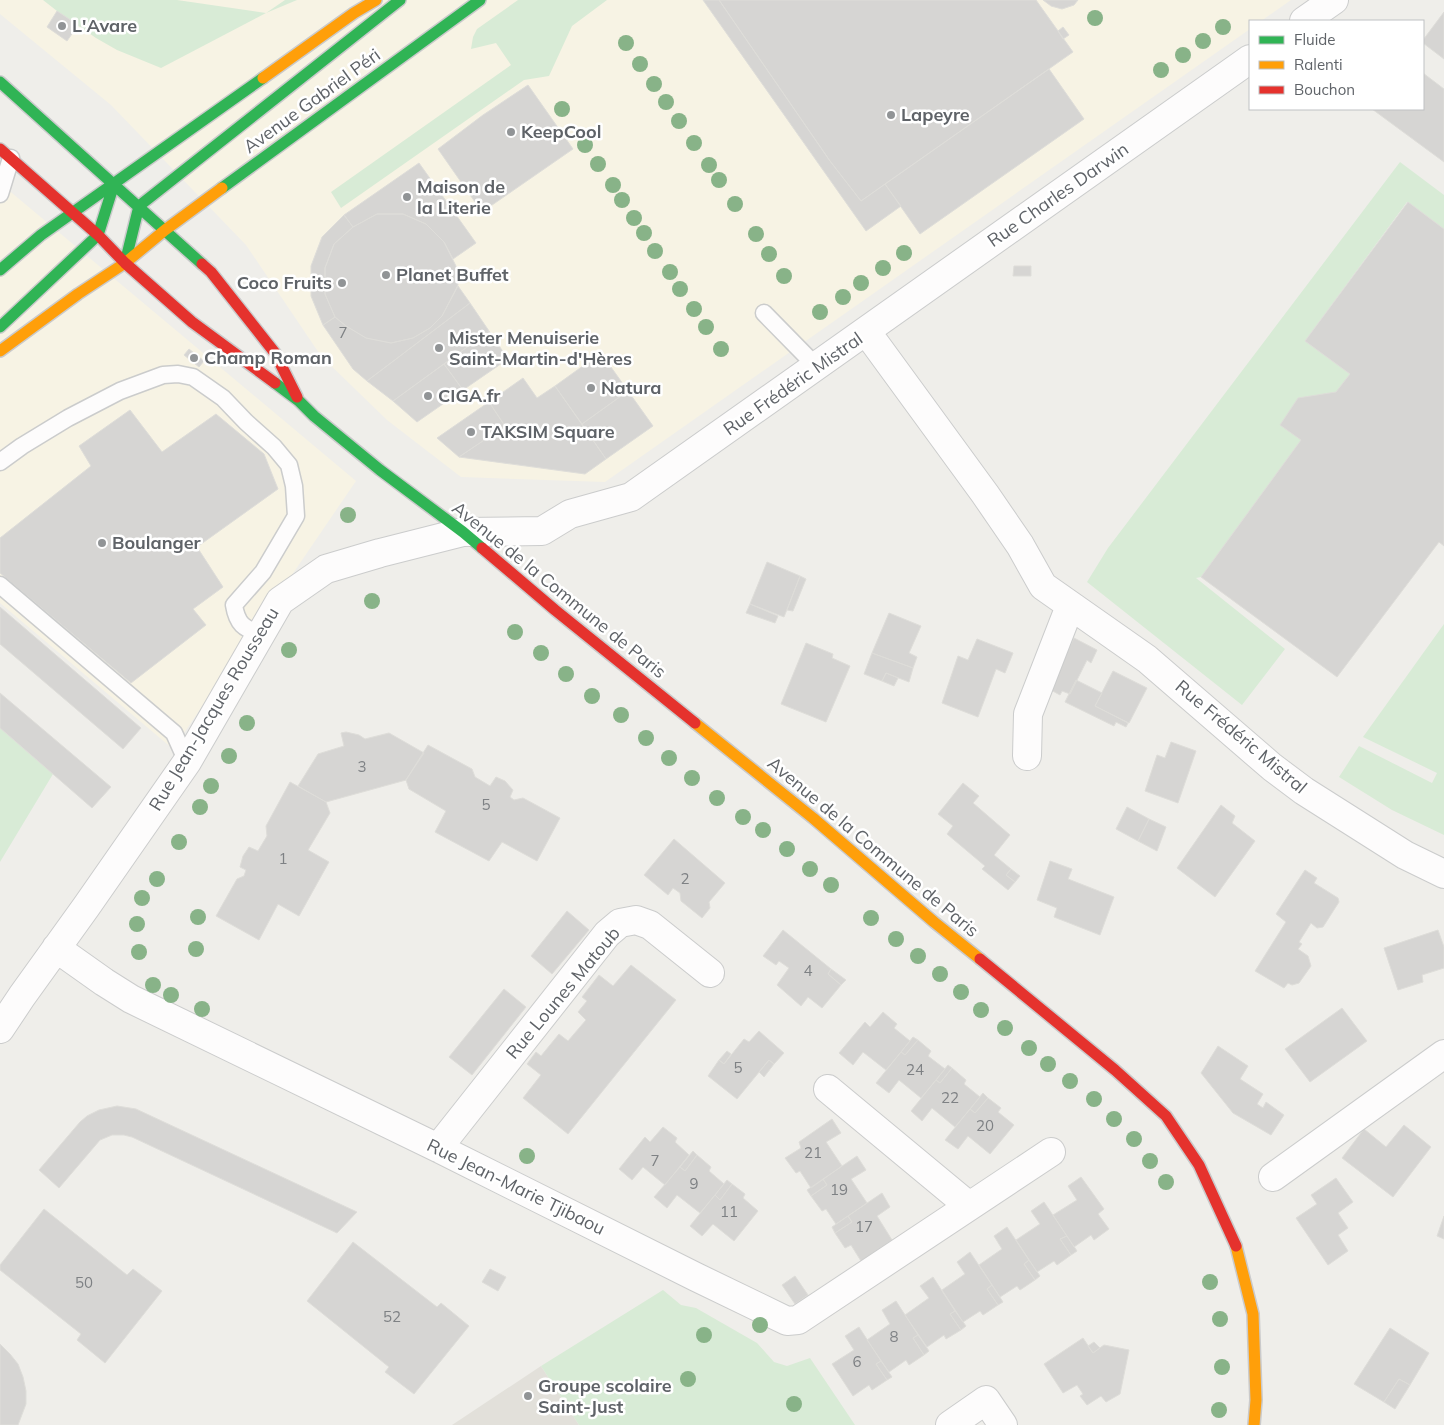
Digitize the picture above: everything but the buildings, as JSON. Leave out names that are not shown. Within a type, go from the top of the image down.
[{"type":"main road","points":[[0,270],[41,235],[338,24],[376,0]]},
{"type":"main road","points":[[125,263],[139,206],[400,0]]},
{"type":"main road","name":"Avenue Gabriel Péri","points":[[0,351],[78,294],[125,263],[165,230],[480,0]]},
{"type":"main road","points":[[0,82],[165,230]]},
{"type":"main road","points":[[5,153],[98,235],[125,263]]},
{"type":"main road","points":[[0,327],[98,235],[114,184]]},
{"type":"main road","name":"Avenue de la Commune de Paris","points":[[165,230],[211,272],[242,310],[275,354],[298,401]]},
{"type":"main road","name":"Avenue de la Commune de Paris","points":[[125,263],[192,322],[298,401],[388,476],[463,532],[555,610],[813,818],[934,922],[1115,1070],[1166,1116],[1199,1165],[1235,1244],[1253,1314],[1256,1400],[1254,1425]]},
{"type":"street","points":[[1305,20],[1334,0]]},
{"type":"street","name":"Rue Charles Darwin","points":[[866,331],[1249,60]]},
{"type":"street","name":"Rue Frédéric Mistral","points":[[463,532],[542,531],[570,514],[631,498],[866,331],[1020,544],[1044,586],[1148,659],[1272,768],[1304,791],[1405,854],[1444,874]]},
{"type":"street","name":"Rue Jean-Jacques Rousseau","points":[[0,1029],[187,762],[280,601],[326,568],[463,532]]},
{"type":"street","points":[[1027,756],[1028,714],[1070,606]]},
{"type":"street","name":"Rue Lounes Matoub","points":[[438,1148],[607,934],[620,923],[636,920],[650,925],[710,973]]},
{"type":"street","name":"Rue Jean-Marie Tjibaou","points":[[56,948],[131,999],[438,1148],[787,1321],[798,1320],[1051,1152]]},
{"type":"street","points":[[1274,1177],[1444,1054]]},
{"type":"street","points":[[828,1089],[969,1206]]},
{"type":"street","points":[[950,1425],[986,1400],[1003,1425]]},
{"type":"lane","points":[[0,194],[5,153]]},
{"type":"lane","points":[[764,313],[816,366]]},
{"type":"lane","points":[[0,462],[68,418],[120,391],[163,375],[178,374],[193,377],[222,398],[289,465],[294,486],[296,516],[264,572],[234,605],[236,617],[246,629],[261,634]]},
{"type":"lane","points":[[0,585],[174,733],[187,762]]},
{"type":"shaded area","points":[[0,0],[1291,0],[1262,20],[1249,20],[1249,30],[605,482],[461,477],[387,420],[321,356],[246,245],[111,105],[0,14]]},
{"type":"shaded area","points":[[0,183],[356,481],[173,749],[0,603]]},
{"type":"shaded area","name":"Groupe scolaire Saint-Just","points":[[541,1366],[579,1425],[452,1425]]},
{"type":"green space","points":[[43,0],[177,0],[266,13],[161,68],[117,50],[96,38]]},
{"type":"green space","points":[[285,0],[297,0],[266,13]]},
{"type":"green space","points":[[518,0],[607,0],[572,26],[549,76],[524,80],[341,208],[331,192],[511,65],[496,43],[471,49],[473,37],[477,29]]},
{"type":"green space","points":[[1400,162],[1444,195],[1444,229],[1407,202],[1305,341],[1350,374],[1201,577],[1196,578],[1285,649],[1242,705],[1087,582],[1108,548]]},
{"type":"green space","points":[[1444,624],[1444,835],[1392,810],[1339,777],[1359,746],[1432,783],[1437,773],[1363,737]]},
{"type":"green space","points":[[0,728],[53,774],[0,862]]},
{"type":"green space","points":[[663,1290],[681,1305],[696,1308],[757,1343],[774,1362],[787,1366],[810,1358],[855,1425],[579,1425],[541,1366]]},
{"type":"traffic: fast","points":[[125,263],[139,206],[400,0]]},
{"type":"traffic: fast","points":[[222,188],[480,0]]},
{"type":"traffic: fast","points":[[0,270],[41,235],[263,78]]},
{"type":"traffic: fast","points":[[0,82],[202,264]]},
{"type":"traffic: fast","points":[[0,327],[98,235],[114,184]]},
{"type":"traffic: fast","points":[[275,383],[380,470],[482,548]]},
{"type":"traffic: slow","points":[[263,78],[354,13],[376,0]]},
{"type":"traffic: slow","points":[[0,351],[78,294],[125,263],[165,230],[222,188]]},
{"type":"traffic: slow","points":[[695,723],[813,818],[980,959]]},
{"type":"traffic: slow","points":[[1236,1246],[1253,1314],[1256,1400],[1254,1425]]},
{"type":"traffic: jam","points":[[0,149],[98,235],[125,263],[192,322],[275,383]]},
{"type":"traffic: jam","points":[[202,264],[211,272],[275,353],[297,397]]},
{"type":"traffic: jam","points":[[482,548],[555,610],[695,723]]},
{"type":"traffic: jam","points":[[980,959],[1115,1070],[1166,1116],[1199,1165],[1236,1246]]},
{"type":"place","name":"L'Avare","points":[[62,26]]},
{"type":"place","name":"Lapeyre","points":[[891,115]]},
{"type":"place","name":"KeepCool","points":[[511,132]]},
{"type":"place","name":"Maison de la Literie","points":[[407,197]]},
{"type":"place","name":"Planet Buffet","points":[[386,275]]},
{"type":"place","name":"Coco Fruits","points":[[342,283]]},
{"type":"place","name":"Mister Menuiserie Saint-Martin-d'Hères","points":[[439,348]]},
{"type":"place","name":"Champ Roman","points":[[194,358]]},
{"type":"place","name":"Natura","points":[[591,388]]},
{"type":"place","name":"CIGA.fr","points":[[428,396]]},
{"type":"place","name":"TAKSIM Square","points":[[471,432]]},
{"type":"place","name":"Boulanger","points":[[102,543]]},
{"type":"place","name":"Groupe scolaire Saint-Just","points":[[528,1396]]}]
